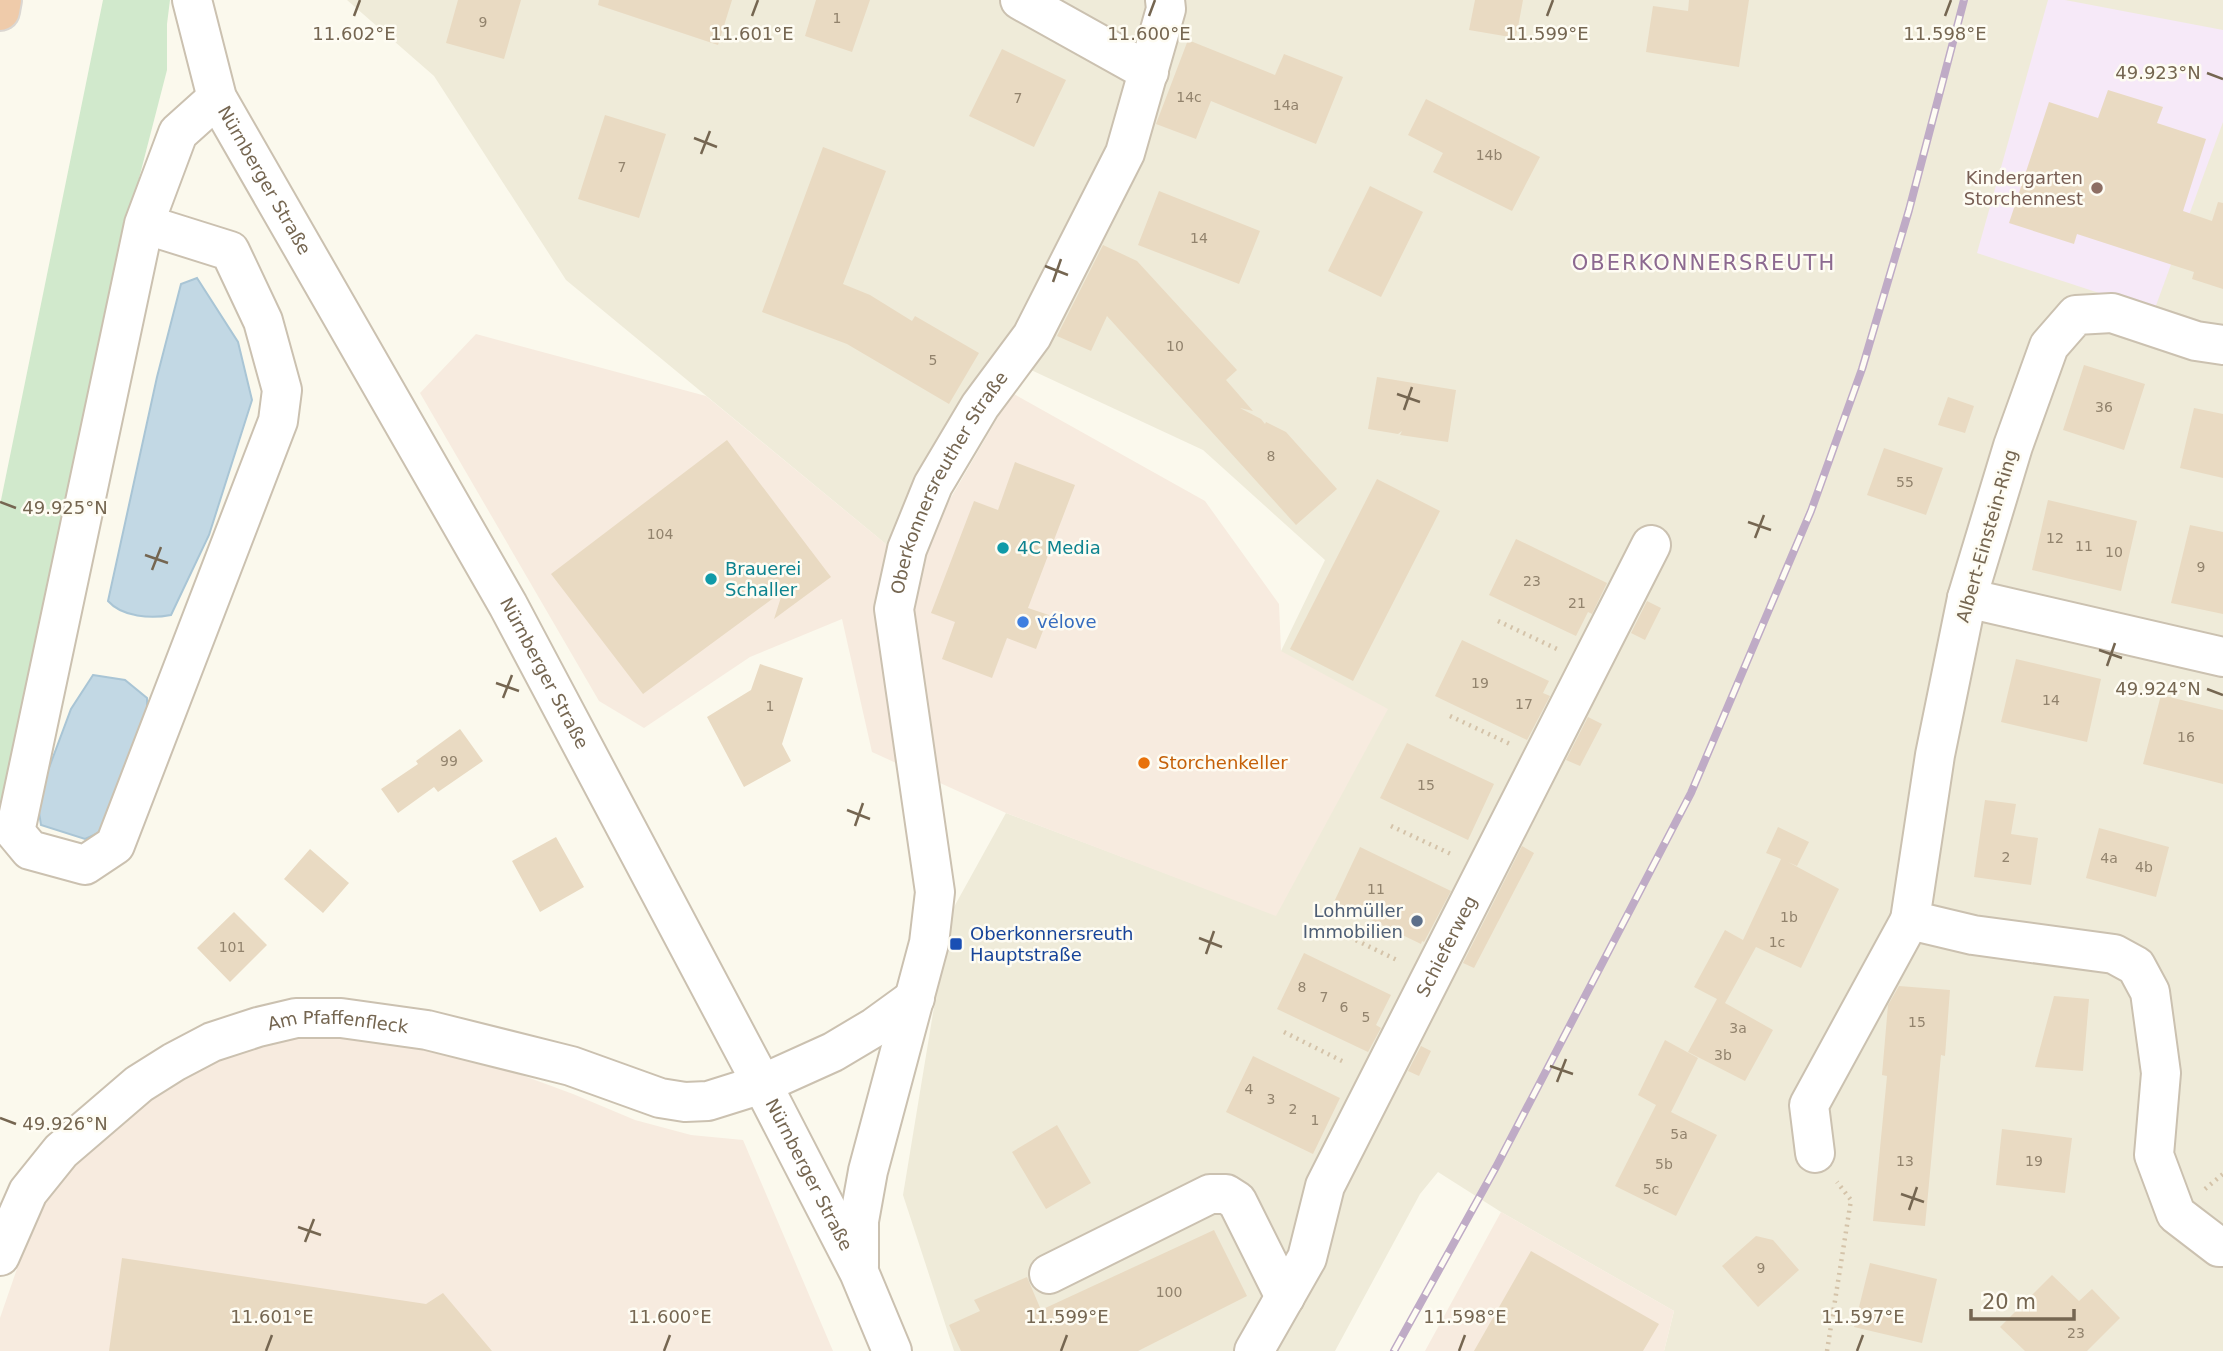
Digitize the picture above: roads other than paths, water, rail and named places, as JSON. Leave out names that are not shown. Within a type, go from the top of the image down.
[{"type":"highway","points":[[0,12],[2,0]]},
{"type":"street","name":"Nürnberger Straße","points":[[191,0],[217,98],[508,605],[859,1272],[892,1351]]},
{"type":"street","points":[[1020,0],[1149,72]]},
{"type":"street","name":"Oberkonnersreuther Straße","points":[[859,1272],[859,1221],[868,1171],[929,943],[935,892],[894,609],[908,549],[933,485],[980,406],[1032,336],[1119,166],[1149,72],[1166,9],[1165,0]]},
{"type":"street","points":[[144,224],[230,251],[263,321],[282,390],[278,421],[115,845],[85,866],[30,850],[15,831],[144,224],[178,133],[217,98]]},
{"type":"street","name":"Albert-Einstein-Ring","points":[[1815,1153],[1809,1105],[1910,920],[1936,755],[1966,598],[2013,446],[2049,346],[2076,315],[2112,313],[2196,341],[2223,345]]},
{"type":"street","name":"Schieferweg","points":[[1254,1351],[1307,1258],[1325,1186],[1651,545]]},
{"type":"street","points":[[1966,598],[2223,657]]},
{"type":"street","points":[[1910,920],[1973,935],[2114,954],[2136,966],[2150,992],[2161,1073],[2154,1155],[2176,1214],[2218,1247],[2223,1247]]},
{"type":"street","points":[[762,1084],[833,1052],[875,1027],[915,998]]},
{"type":"street","name":"Am Pfaffenfleck","points":[[0,1256],[28,1192],[61,1151],[139,1084],[212,1042],[296,1018],[341,1018],[427,1030],[571,1066],[660,1098],[685,1102],[708,1101],[762,1084]]},
{"type":"street","points":[[1049,1274],[1210,1194],[1226,1194],[1237,1201],[1285,1297]]},
{"type":"water","points":[[197,278],[238,342],[252,400],[209,535],[171,615],[137,616],[108,601],[157,377],[181,284]]},
{"type":"water","points":[[93,675],[125,680],[147,698],[147,739],[110,828],[85,839],[41,825],[37,800],[71,709]]},
{"type":"railway","points":[[1394,1351],[1496,1167],[1691,793],[1811,511],[1862,369],[1909,210],[1964,0]]},
{"type":"place","name":"Kindergarten Storchennest","points":[[2097,188]]},
{"type":"place","name":"4C Media","points":[[1003,548]]},
{"type":"place","name":"Brauerei Schaller","points":[[711,579]]},
{"type":"place","name":"vélove","points":[[1023,622]]},
{"type":"place","name":"Storchenkeller","points":[[1144,763]]},
{"type":"place","name":"Lohmüller Immobilien","points":[[1417,921]]},
{"type":"place","name":"Oberkonnersreuth Hauptstraße","points":[[956,944]]},
{"type":"district","name":"OBERKONNERSREUTH","points":[[1704,263]]}]
